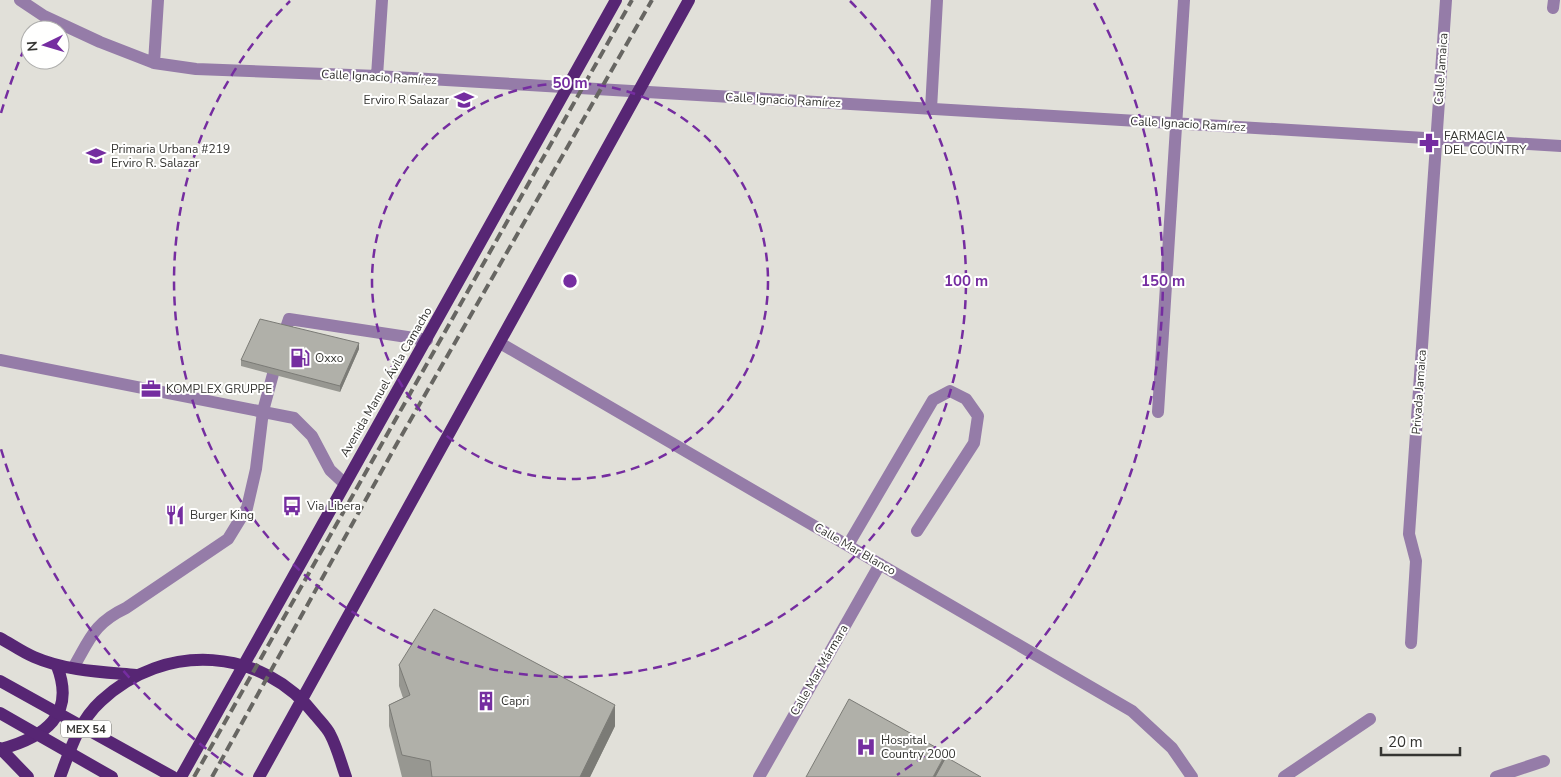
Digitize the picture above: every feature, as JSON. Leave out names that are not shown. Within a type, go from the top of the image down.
[{"type":"main road","name":"Avenida Manuel Ávila Camacho","points":[[181,777],[616,0]]},
{"type":"main road","points":[[259,777],[690,0]]},
{"type":"main road","points":[[0,638],[33,657],[57,666],[136,675]]},
{"type":"main road","points":[[60,777],[74,737],[100,701],[136,675],[171,662],[207,659],[243,664],[275,678],[303,699],[330,734],[346,777]]},
{"type":"main road","points":[[28,777],[1,748],[32,738],[45,731],[55,720],[64,694],[62,679],[57,666]]},
{"type":"main road","name":"MEX 54","points":[[0,681],[173,777]]},
{"type":"main road","name":"MEX 54","points":[[0,713],[112,777]]},
{"type":"street","name":"Calle Ignacio Ramírez","points":[[20,0],[52,20],[100,42],[154,62],[196,69],[377,76],[1561,146]]},
{"type":"street","points":[[154,62],[158,0]]},
{"type":"street","points":[[377,76],[382,0]]},
{"type":"street","points":[[931,109],[937,0]]},
{"type":"street","points":[[1158,412],[1184,0]]},
{"type":"street","name":"Calle Jamaica","points":[[1436,139],[1446,0]]},
{"type":"street","name":"Privada Jamaica","points":[[1411,643],[1416,561],[1409,534],[1436,139]]},
{"type":"street","points":[[285,331],[289,319],[427,340]]},
{"type":"street","name":"Calle Mar Blanco","points":[[500,343],[1132,710],[1172,748],[1192,777]]},
{"type":"street","points":[[0,360],[286,415],[299,421],[312,436],[324,463],[344,483]]},
{"type":"street","points":[[73,668],[96,628],[108,616],[126,608],[228,539],[247,508],[256,469],[263,411],[273,374]]},
{"type":"street","points":[[848,546],[933,400],[950,390],[966,399],[978,416],[974,443],[918,531]]},
{"type":"street","name":"Calle Mar Mármara","points":[[759,777],[880,564]]},
{"type":"street","points":[[1292,775],[1370,720]]},
{"type":"street","points":[[1496,777],[1544,761]]},
{"type":"building","name":"Oxxo","points":[[260,319],[359,343],[340,386],[241,360]]},
{"type":"building","name":"Capri","points":[[434,609],[615,705],[580,777],[432,777],[430,761],[402,755],[389,705],[410,695],[399,665]]},
{"type":"building","points":[[849,699],[946,753],[933,777],[806,777]]},
{"type":"building","points":[[946,757],[981,777],[935,777]]},
{"type":"railway","points":[[194,777],[632,0]]},
{"type":"railway","points":[[212,777],[395,447],[652,0]]},
{"type":"place","name":"Erviro R Salazar","points":[[464,100]]},
{"type":"place","name":"FARMACIA DEL COUNTRY","points":[[1429,143]]},
{"type":"place","name":"Primaria Urbana #219 Erviro R. Salazar","points":[[96,156]]},
{"type":"place","name":"Oxxo","points":[[300,358]]},
{"type":"place","name":"KOMPLEX GRUPPE","points":[[151,389]]},
{"type":"place","name":"Via Libera","points":[[292,506]]},
{"type":"place","name":"Burger King","points":[[175,515]]},
{"type":"place","name":"Capri","points":[[486,701]]},
{"type":"place","name":"Hospital Country 2000","points":[[866,747]]}]
